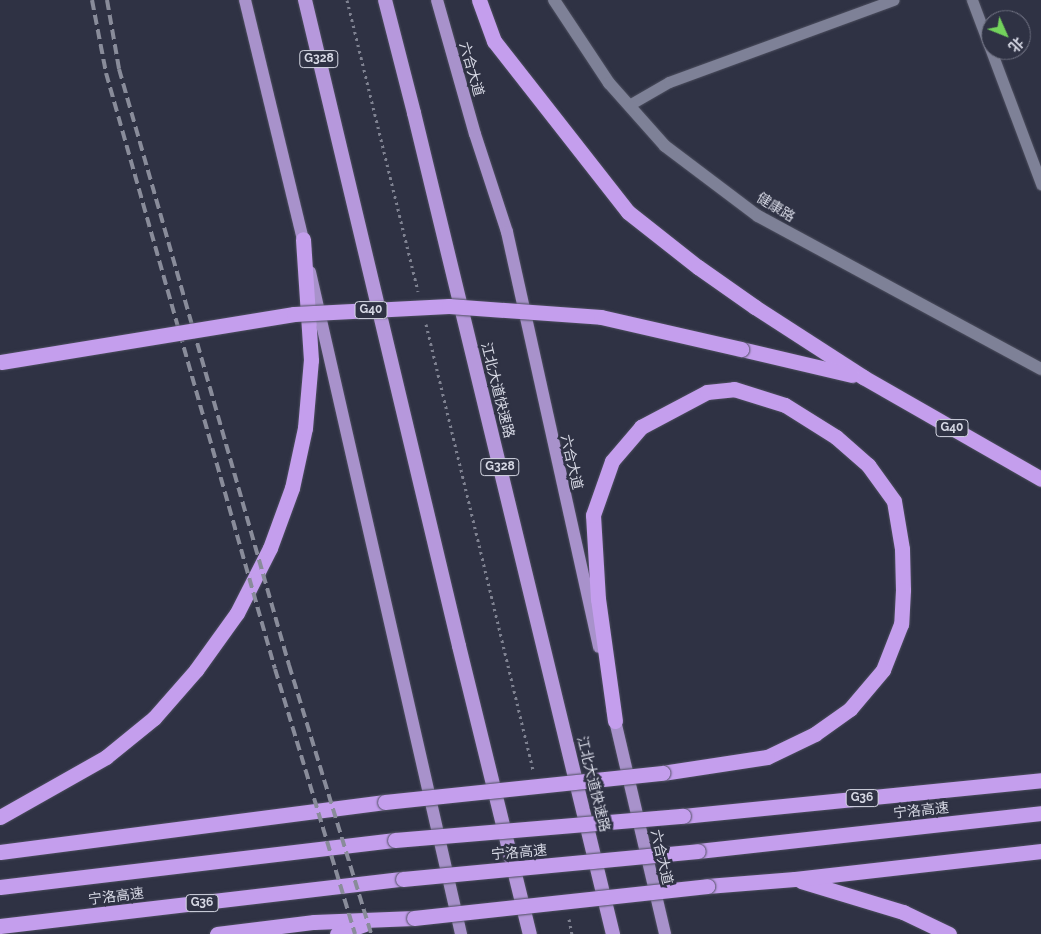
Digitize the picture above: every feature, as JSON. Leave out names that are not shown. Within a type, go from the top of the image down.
[{"type":"highway","name":"G328","points":[[305,0],[459,646],[530,934]]},
{"type":"highway","name":"江北大道快速路","points":[[385,0],[422,142],[613,934]]},
{"type":"highway","points":[[479,0],[494,41],[628,212],[698,267],[755,307],[863,377]]},
{"type":"highway","points":[[0,817],[106,757],[154,718],[196,670],[237,613],[270,548],[292,488],[304,428],[312,360],[303,239]]},
{"type":"highway","name":"G40","points":[[0,362],[294,314],[449,306],[601,317],[863,377],[1041,479]]},
{"type":"highway","points":[[0,852],[384,802],[662,773],[767,757],[815,734],[850,709],[883,670],[901,624],[904,590],[902,549],[894,501],[868,465],[836,437],[785,405],[734,388],[707,392],[641,427],[612,461],[593,515],[598,599],[615,721]]},
{"type":"highway","name":"宁洛高速","points":[[0,887],[395,840],[683,816],[1041,780]]},
{"type":"highway","name":"宁洛高速","points":[[0,926],[403,879],[698,851],[1041,813]]},
{"type":"highway","points":[[217,934],[314,922],[414,918],[708,886],[795,879],[1041,851]]},
{"type":"highway","points":[[795,879],[903,912],[949,934]]},
{"type":"highway","points":[[337,934],[377,920]]},
{"type":"main road","points":[[245,0],[303,239],[461,934]]},
{"type":"main road","name":"六合大道","points":[[436,0],[475,134],[507,232],[615,721],[665,934]]},
{"type":"street","name":"健康路","points":[[554,0],[610,83],[665,146],[758,216],[1041,369]]},
{"type":"lane","points":[[629,105],[670,82],[893,0]]},
{"type":"lane","points":[[972,0],[1041,184]]},
{"type":"path","points":[[347,0],[419,294]]},
{"type":"path","points":[[426,322],[535,779]]},
{"type":"path","points":[[568,915],[572,934]]},
{"type":"railway","points":[[92,0],[106,73],[275,669],[355,934]]},
{"type":"railway","points":[[107,0],[119,69],[289,665],[371,934]]}]
